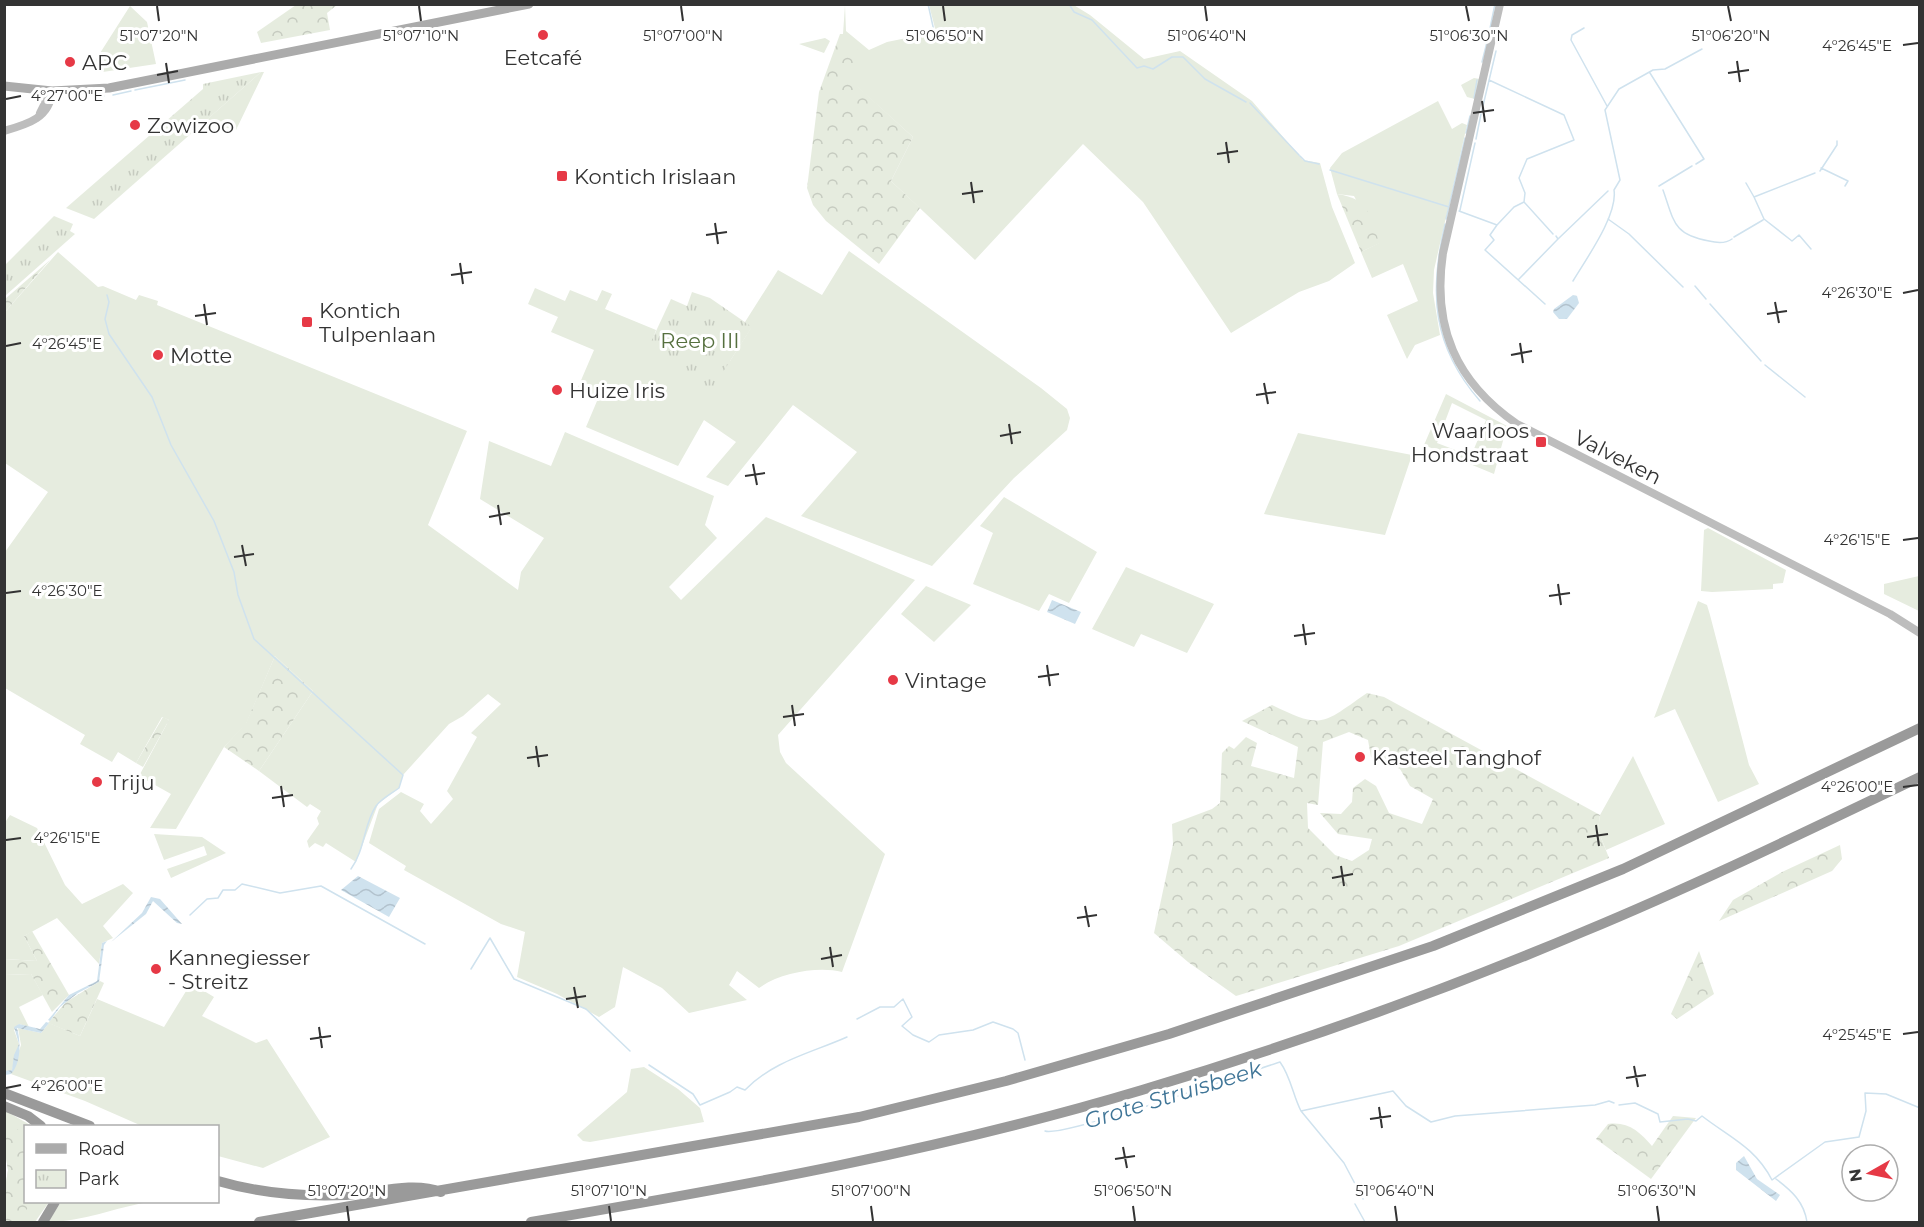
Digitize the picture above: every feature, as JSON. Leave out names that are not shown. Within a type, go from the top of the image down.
[{"type":"highway","points":[[259,1222],[422,1191],[427,1186],[441,1192],[859,1117],[1006,1081],[1169,1034],[1433,946],[1623,869],[1920,728]]},
{"type":"highway","points":[[531,1222],[877,1159],[1015,1125],[1232,1061],[1399,1004],[1585,932],[1920,777]]},
{"type":"highway","points":[[4,1094],[87,1125]]},
{"type":"highway","points":[[4,1106],[28,1116],[40,1125]]},
{"type":"highway","points":[[219,1181],[264,1192],[301,1195],[398,1194]]},
{"type":"highway","points":[[43,1222],[54,1203]]},
{"type":"main road","points":[[4,86],[48,90],[109,88],[529,4]]},
{"type":"street","name":"Valveken","points":[[1500,4],[1443,253],[1439,295],[1445,331],[1461,368],[1488,403],[1517,424],[1880,609],[1920,633]]},
{"type":"street","points":[[4,131],[32,121],[49,107],[48,90]]},
{"type":"green space","points":[[1072,4],[1090,15],[1144,59],[1180,51],[1252,101],[1303,160],[1320,163],[1332,207],[1355,263],[1329,281],[1299,292],[1231,333],[1143,202],[1083,144],[975,260],[891,181],[913,137],[843,74],[840,34],[843,34],[845,5],[846,31],[869,50],[887,42],[936,32],[929,5]]},
{"type":"green space","points":[[296,5],[337,5],[327,13],[330,30],[261,43],[257,32]]},
{"type":"green space","points":[[130,6],[147,22],[156,64],[96,73],[95,61]]},
{"type":"green space","points":[[840,34],[863,55],[844,74],[913,137],[891,181],[920,208],[879,264],[826,221],[813,205],[807,188],[819,92]]},
{"type":"green space","points":[[825,38],[830,41],[824,53],[799,44]]},
{"type":"green space","points":[[261,72],[264,72],[236,130],[203,123]]},
{"type":"green space","points":[[261,72],[94,219],[66,208],[203,89],[203,84]]},
{"type":"green space","points":[[1474,78],[1480,79],[1475,99],[1467,97],[1461,85]]},
{"type":"green space","points":[[1438,101],[1452,129],[1462,123],[1467,125],[1434,270],[1433,293],[1440,335],[1415,345],[1407,359],[1387,315],[1418,301],[1403,264],[1372,278],[1361,252],[1379,243],[1354,196],[1337,194],[1330,168],[1342,153]]},
{"type":"green space","points":[[1337,194],[1348,196],[1362,204],[1367,210],[1380,243],[1361,252]]},
{"type":"green space","points":[[54,216],[73,224],[70,231],[75,234],[5,296],[5,265]]},
{"type":"green space","points":[[849,251],[1041,388],[1067,409],[1070,418],[1067,430],[1014,478],[932,566],[801,516],[857,452],[793,405],[728,486],[706,477],[736,442],[704,420],[678,466],[586,427],[597,401],[576,392],[594,350],[551,332],[558,317],[528,304],[535,288],[565,301],[570,290],[597,301],[602,290],[612,294],[605,309],[656,330],[651,344],[730,361],[751,328],[745,322],[778,270],[822,295]]},
{"type":"green space","points":[[58,252],[98,287],[103,286],[136,300],[139,295],[158,301],[157,305],[467,431],[428,525],[518,590],[521,572],[544,538],[480,499],[489,441],[551,466],[565,432],[714,496],[705,525],[717,538],[669,587],[681,600],[766,517],[915,580],[778,735],[780,752],[786,763],[885,854],[842,972],[810,970],[799,972],[777,978],[759,988],[737,971],[729,985],[747,1000],[689,1013],[662,988],[623,967],[615,1007],[599,1017],[557,994],[517,977],[525,932],[501,924],[404,870],[406,866],[369,843],[379,809],[401,792],[424,804],[420,811],[431,824],[453,799],[447,791],[477,737],[471,733],[501,704],[488,694],[463,716],[449,724],[403,775],[399,788],[378,804],[356,862],[326,843],[323,847],[315,843],[309,848],[307,841],[319,824],[317,818],[321,811],[310,804],[307,807],[259,771],[313,691],[275,656],[246,724],[224,747],[176,829],[150,828],[171,794],[139,776],[169,720],[162,717],[136,763],[118,752],[112,762],[80,744],[85,735],[5,688],[5,552],[48,492],[5,463],[5,312]]},
{"type":"green space","points":[[50,260],[5,312],[5,299]]},
{"type":"green space","name":"Reep III","points":[[692,292],[710,298],[752,327],[712,389],[704,395],[650,344],[671,299],[687,306]]},
{"type":"green space","points":[[1446,394],[1507,426],[1494,474],[1424,445]],"holes":[[[1452,403],[1486,420],[1471,456],[1437,443]]]},
{"type":"green space","points":[[1298,433],[1412,455],[1385,535],[1264,514]]},
{"type":"green space","points":[[1004,497],[1097,552],[1069,603],[1049,594],[1039,611],[973,584],[993,533],[980,526]]},
{"type":"green space","points":[[1708,528],[1786,570],[1783,583],[1773,584],[1773,589],[1701,591],[1704,530]]},
{"type":"green space","points":[[1126,567],[1214,604],[1187,653],[1141,634],[1134,647],[1092,629]]},
{"type":"green space","points":[[1919,576],[1919,611],[1884,594],[1884,584]]},
{"type":"green space","points":[[926,586],[971,605],[934,642],[901,614]]},
{"type":"green space","points":[[1698,601],[1707,605],[1749,765],[1759,784],[1718,802],[1675,709],[1654,718]]},
{"type":"green space","points":[[275,656],[313,691],[259,771],[224,747],[246,723]]},
{"type":"green space","points":[[1367,693],[1384,697],[1600,815],[1598,830],[1609,858],[1399,946],[1236,996],[1188,962],[1154,933],[1173,844],[1172,824],[1212,809],[1220,803],[1222,753],[1229,746],[1234,749],[1246,737],[1257,743],[1251,766],[1294,778],[1298,747],[1242,721],[1272,705],[1302,718],[1322,720],[1331,717]],"holes":[[[1349,732],[1368,740],[1371,757],[1400,769],[1410,786],[1433,799],[1422,824],[1389,813],[1376,786],[1365,779],[1353,788],[1352,802],[1341,814],[1320,813],[1338,834],[1372,839],[1369,850],[1352,861],[1335,855],[1308,828],[1307,803],[1318,805],[1323,742]]]},
{"type":"green space","points":[[163,717],[169,720],[143,767],[136,763]]},
{"type":"green space","points":[[1633,756],[1665,824],[1606,850],[1598,830],[1600,815]]},
{"type":"green space","points":[[10,815],[37,828],[65,885],[82,904],[123,884],[133,893],[103,926],[113,938],[102,943],[99,964],[57,918],[24,936],[37,961],[5,959],[4,824]]},
{"type":"green space","points":[[154,834],[202,837],[226,853],[171,878],[167,869],[207,855],[204,846],[164,860]]},
{"type":"green space","points":[[1840,845],[1842,859],[1832,871],[1719,921],[1733,900],[1782,872]]},
{"type":"green space","points":[[32,931],[69,995],[52,1012],[31,974],[5,975],[4,959],[37,961],[24,936]]},
{"type":"green space","points":[[1699,951],[1714,994],[1677,1019],[1671,1014]]},
{"type":"green space","points":[[31,974],[43,995],[19,1007],[29,1027],[19,1024],[14,1030],[19,1044],[12,1070],[5,1071],[5,975]]},
{"type":"green space","points":[[100,981],[104,983],[80,1036],[48,1023],[66,1002]]},
{"type":"green space","points":[[191,983],[214,997],[202,1016],[256,1043],[267,1039],[330,1137],[263,1168],[219,1156],[219,1125],[140,1125],[85,1101],[11,1074],[21,1045],[18,1028],[41,1033],[49,1023],[80,1036],[97,999],[164,1027]]},
{"type":"green space","points":[[644,1067],[678,1089],[700,1108],[704,1122],[590,1142],[583,1141],[577,1135],[627,1092],[631,1069]]},
{"type":"green space","points":[[4,1110],[30,1125],[24,1125],[24,1203],[48,1203],[35,1222],[5,1222],[5,1189],[8,1170]]},
{"type":"green space","points":[[1673,1116],[1696,1118],[1651,1179],[1596,1139],[1608,1124],[1622,1124],[1638,1132],[1652,1146]]},
{"type":"green space","points":[[4,1119],[24,1134],[24,1203],[31,1203],[17,1219],[9,1222],[5,1222],[5,1189],[8,1170]]},
{"type":"green space","points":[[60,1203],[144,1203],[74,1220],[48,1222]]},
{"type":"water","points":[[1573,295],[1577,296],[1579,303],[1567,319],[1559,319],[1553,312],[1554,309]]},
{"type":"water","points":[[1052,600],[1081,612],[1075,624],[1047,612]]},
{"type":"water","points":[[358,876],[400,898],[389,917],[341,890]]},
{"type":"water","points":[[151,897],[160,899],[182,924],[177,923],[153,901],[146,914],[111,942],[142,913]]},
{"type":"water","points":[[107,941],[104,945],[99,982],[78,993],[60,1007],[50,1021],[48,1020],[69,995],[97,981],[102,943]]},
{"type":"water","points":[[46,1022],[49,1023],[41,1033],[17,1028],[19,1044],[14,1027],[19,1024],[40,1029]]},
{"type":"water","points":[[19,1044],[17,1064],[11,1074],[5,1075],[5,1071],[12,1070],[14,1055]]},
{"type":"water","points":[[1744,1156],[1757,1179],[1780,1195],[1776,1201],[1736,1170],[1736,1163]]},
{"type":"waterway","points":[[928,4],[936,40]]},
{"type":"waterway","points":[[1069,4],[1074,12],[1092,20],[1137,68],[1144,66],[1153,69],[1172,57],[1183,57],[1205,79],[1246,102]]},
{"type":"waterway","points":[[1488,38],[1495,4]]},
{"type":"waterway","points":[[1584,28],[1572,35],[1571,40],[1607,106]]},
{"type":"waterway","points":[[1482,62],[1487,42]]},
{"type":"waterway","points":[[1573,281],[1606,224],[1614,200],[1614,190],[1620,180],[1605,110],[1619,89],[1653,70],[1665,69],[1702,49]]},
{"type":"waterway","points":[[1482,110],[1496,51]]},
{"type":"waterway","points":[[1650,73],[1704,159],[1696,164]]},
{"type":"waterway","points":[[135,90],[185,80]]},
{"type":"waterway","points":[[1474,98],[1477,80]]},
{"type":"waterway","points":[[1489,80],[1564,115],[1574,140],[1527,159],[1519,178],[1525,193],[1524,202]]},
{"type":"waterway","points":[[113,95],[131,91]]},
{"type":"waterway","points":[[93,97],[104,96]]},
{"type":"waterway","points":[[71,98],[84,97]]},
{"type":"waterway","points":[[1250,103],[1299,155]]},
{"type":"waterway","points":[[1476,139],[1481,114]]},
{"type":"waterway","points":[[1466,133],[1470,116]]},
{"type":"waterway","points":[[1446,219],[1465,138]]},
{"type":"waterway","points":[[1820,171],[1837,145],[1837,141]]},
{"type":"waterway","points":[[1460,210],[1475,143]]},
{"type":"waterway","points":[[1300,156],[1305,161],[1319,164]]},
{"type":"waterway","points":[[1659,186],[1692,166]]},
{"type":"waterway","points":[[1821,168],[1848,181],[1845,186]]},
{"type":"waterway","points":[[1330,170],[1449,207]]},
{"type":"waterway","points":[[1746,183],[1754,197],[1815,173]]},
{"type":"waterway","points":[[1663,190],[1673,218],[1688,235],[1715,242],[1732,239]]},
{"type":"waterway","points":[[1558,239],[1608,191]]},
{"type":"waterway","points":[[1754,197],[1764,219],[1792,241],[1799,235],[1811,249]]},
{"type":"waterway","points":[[1497,225],[1514,207],[1524,202],[1553,234]]},
{"type":"waterway","points":[[1459,211],[1497,225],[1490,235],[1494,240],[1485,250],[1545,304]]},
{"type":"waterway","points":[[1608,219],[1629,234],[1683,287]]},
{"type":"waterway","points":[[1734,237],[1763,220]]},
{"type":"waterway","points":[[1445,224],[1437,273],[1436,296],[1439,318],[1452,360],[1480,401]]},
{"type":"waterway","points":[[1519,279],[1558,239],[1556,236]]},
{"type":"waterway","points":[[1695,286],[1706,299]]},
{"type":"waterway","points":[[107,295],[109,302],[105,319],[109,334],[152,397],[171,445],[214,521],[234,572],[238,595],[254,639],[403,775],[399,788],[381,801],[372,813],[359,854],[351,869]]},
{"type":"waterway","points":[[1710,304],[1761,361]]},
{"type":"waterway","points":[[1765,365],[1805,397]]},
{"type":"waterway","name":"Grote Struisbeek","points":[[190,915],[207,899],[218,898],[223,890],[235,890],[242,884],[280,893],[321,886],[425,944]]},
{"type":"waterway","name":"Grote Struisbeek","points":[[471,969],[490,938],[514,979],[586,1009],[630,1051]]},
{"type":"waterway","name":"Grote Struisbeek","points":[[857,1019],[880,1007],[894,1007],[903,999],[912,1017],[902,1026],[913,1035],[929,1042],[939,1035],[973,1030],[993,1022],[1018,1033],[1025,1060]]},
{"type":"waterway","name":"Grote Struisbeek","points":[[649,1065],[693,1094],[700,1105],[737,1087],[745,1090],[780,1065],[847,1037]]},
{"type":"waterway","name":"Grote Struisbeek","points":[[1045,1131],[1085,1125],[1280,1062],[1301,1111],[1393,1091],[1406,1106],[1431,1122],[1455,1116],[1595,1105],[1609,1101],[1614,1103]]},
{"type":"waterway","name":"Grote Struisbeek","points":[[1619,1105],[1635,1103],[1658,1114],[1660,1122],[1688,1119],[1696,1121],[1702,1116],[1750,1151],[1772,1180],[1825,1142],[1859,1137],[1866,1111],[1865,1093],[1886,1094],[1920,1108]]},
{"type":"waterway","points":[[1301,1111],[1344,1163],[1363,1199]]},
{"type":"waterway","points":[[1776,1179],[1796,1198],[1807,1222]]},
{"type":"waterway","points":[[1355,1204],[1365,1222]]},
{"type":"place","name":"Eetcafé","points":[[543,35]]},
{"type":"place","name":"APC","points":[[70,62]]},
{"type":"place","name":"Zowizoo","points":[[135,125]]},
{"type":"place","name":"Kontich Irislaan","points":[[562,176]]},
{"type":"place","name":"Kontich Tulpenlaan","points":[[307,322]]},
{"type":"place","name":"Motte","points":[[158,355]]},
{"type":"place","name":"Huize Iris","points":[[557,390]]},
{"type":"place","name":"Waarloos Hondstraat","points":[[1541,442]]},
{"type":"place","name":"Vintage","points":[[893,680]]},
{"type":"place","name":"Kasteel Tanghof","points":[[1360,757]]},
{"type":"place","name":"Triju","points":[[97,782]]},
{"type":"place","name":"Kannegiesser - Streitz","points":[[156,969]]}]
